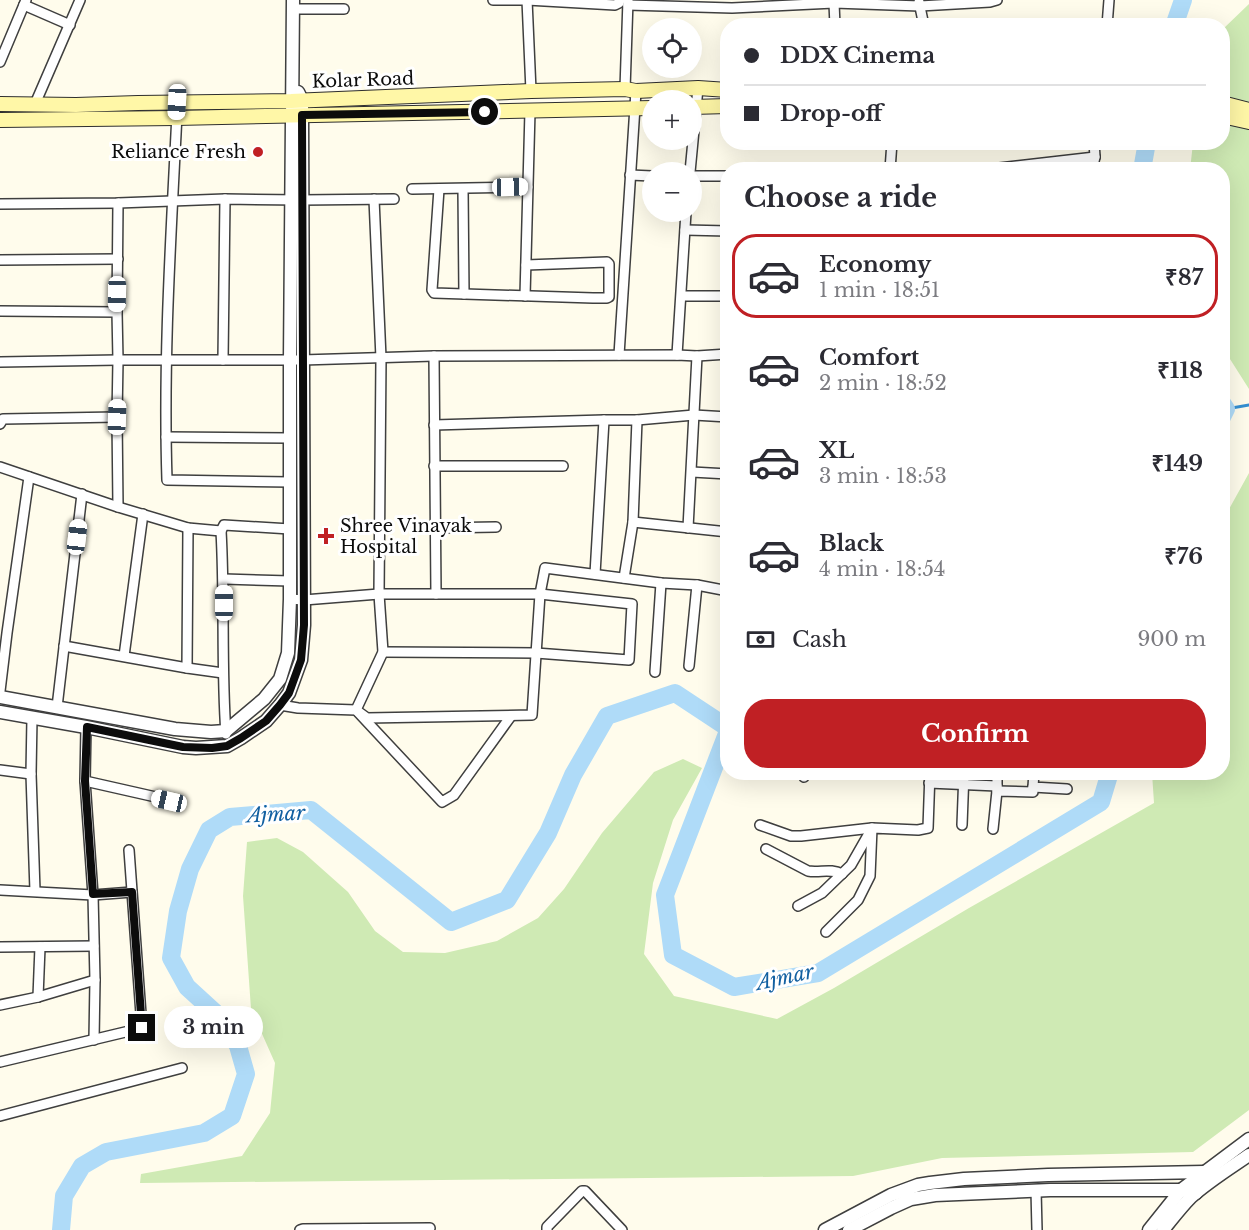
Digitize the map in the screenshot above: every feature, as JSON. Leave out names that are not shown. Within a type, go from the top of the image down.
[{"type":"main road","name":"Kolar Road","points":[[0,120],[176,118],[531,91],[720,89]]},
{"type":"main road","points":[[530,111],[531,91]]},
{"type":"main road","name":"Kolar Road","points":[[0,104],[76,105],[177,102],[296,108],[530,111],[642,109]]},
{"type":"main road","points":[[702,107],[720,106]]},
{"type":"main road","points":[[1230,107],[1247,116]]},
{"type":"main road","points":[[1230,116],[1247,116]]},
{"type":"street","points":[[34,104],[80,0]]},
{"type":"street","points":[[493,0],[615,5],[625,2],[698,4],[732,8],[779,3],[847,1],[920,3],[997,0]]},
{"type":"street","points":[[527,0],[531,91]]},
{"type":"street","points":[[1108,18],[1109,0]]},
{"type":"street","points":[[0,62],[25,2],[70,25]]},
{"type":"street","points":[[619,355],[634,109],[630,90],[625,2]]},
{"type":"street","points":[[834,3],[835,18]]},
{"type":"street","points":[[920,3],[923,18]]},
{"type":"street","points":[[0,712],[183,747],[212,748],[227,746],[266,721],[289,693],[301,660],[304,625],[296,360],[297,200],[293,4],[344,9]]},
{"type":"street","points":[[177,102],[166,360],[167,480],[290,482]]},
{"type":"street","points":[[525,296],[530,111]]},
{"type":"street","points":[[1094,150],[1094,162]]},
{"type":"street","points":[[1057,162],[1095,158]]},
{"type":"street","points":[[702,175],[720,176]]},
{"type":"street","points":[[630,176],[642,176]]},
{"type":"street","points":[[412,189],[528,187]]},
{"type":"street","points":[[439,189],[432,290],[435,293],[608,298],[609,264],[607,262],[526,265]]},
{"type":"street","points":[[463,189],[464,294]]},
{"type":"street","points":[[223,360],[225,199]]},
{"type":"street","points":[[0,204],[225,199],[394,199]]},
{"type":"street","points":[[356,710],[383,652],[379,594],[381,358],[374,199]]},
{"type":"street","points":[[118,203],[118,507]]},
{"type":"street","points":[[677,355],[686,222]]},
{"type":"street","points":[[685,230],[720,231]]},
{"type":"street","points":[[0,260],[117,259]]},
{"type":"street","points":[[682,297],[720,296]]},
{"type":"street","points":[[0,311],[117,312]]},
{"type":"street","points":[[0,362],[720,355]]},
{"type":"street","points":[[434,356],[436,594]]},
{"type":"street","points":[[688,528],[698,356]]},
{"type":"street","points":[[0,697],[192,732],[226,731],[264,699],[280,679],[288,653],[291,599],[290,438],[296,360]]},
{"type":"street","points":[[434,425],[637,420],[694,415],[720,417]]},
{"type":"street","points":[[0,424],[3,419],[117,417]]},
{"type":"street","points":[[595,574],[604,420]]},
{"type":"street","points":[[624,578],[633,522],[637,420]]},
{"type":"street","points":[[166,437],[290,438]]},
{"type":"street","points":[[0,466],[118,507],[188,528],[221,531]]},
{"type":"street","points":[[434,466],[563,466]]},
{"type":"street","points":[[692,471],[720,473]]},
{"type":"street","points":[[0,691],[3,632],[29,477]]},
{"type":"street","points":[[57,707],[82,494]]},
{"type":"street","points":[[124,657],[143,514]]},
{"type":"street","points":[[633,522],[720,531]]},
{"type":"street","points":[[227,746],[223,674],[224,579],[221,531],[224,525],[290,529]]},
{"type":"street","points":[[436,528],[496,527]]},
{"type":"street","points":[[187,668],[188,528]]},
{"type":"street","points":[[280,705],[298,708],[356,710],[367,718],[532,715],[540,594],[545,568],[720,589]]},
{"type":"street","points":[[224,579],[290,581]]},
{"type":"street","points":[[655,672],[661,583]]},
{"type":"street","points":[[689,666],[697,585]]},
{"type":"street","points":[[291,599],[379,594],[540,594],[632,604],[629,660],[536,653],[383,652]]},
{"type":"street","points":[[64,646],[223,674]]},
{"type":"street","points":[[356,710],[442,802],[454,795],[511,716]]},
{"type":"street","points":[[32,718],[31,774],[35,891]]},
{"type":"street","points":[[87,727],[85,781],[93,894],[94,1040]]},
{"type":"street","points":[[0,770],[31,774]]},
{"type":"street","points":[[760,825],[791,836],[872,828],[918,830],[928,828],[929,780]]},
{"type":"street","points":[[962,825],[963,780]]},
{"type":"street","points":[[993,829],[997,780]]},
{"type":"street","points":[[929,783],[1033,792],[1033,780]]},
{"type":"street","points":[[85,781],[169,801]]},
{"type":"street","points":[[1033,787],[1067,789]]},
{"type":"street","points":[[798,906],[822,893],[851,865],[872,828]]},
{"type":"street","points":[[826,932],[858,900],[870,876],[872,828]]},
{"type":"street","points":[[766,849],[808,871],[836,870],[842,873]]},
{"type":"street","points":[[0,1062],[142,1028],[129,850]]},
{"type":"street","points":[[0,890],[93,894],[132,892]]},
{"type":"street","points":[[0,946],[94,946]]},
{"type":"street","points":[[38,997],[40,947]]},
{"type":"street","points":[[0,1005],[38,997],[95,980]]},
{"type":"street","points":[[0,1116],[182,1068]]},
{"type":"street","points":[[1149,1230],[1181,1190],[1249,1139]]},
{"type":"street","points":[[1163,1230],[1197,1193],[1249,1155]]},
{"type":"street","points":[[825,1230],[891,1195],[924,1184],[964,1179],[1048,1175],[1204,1172],[1220,1174]]},
{"type":"street","points":[[849,1230],[911,1199],[935,1195],[1036,1190],[1181,1190],[1197,1193]]},
{"type":"street","points":[[1036,1190],[1037,1230]]},
{"type":"street","points":[[548,1229],[582,1191],[585,1191],[622,1230]]},
{"type":"street","points":[[300,1230],[430,1228]]},
{"type":"green space","points":[[1249,4],[1249,389],[1230,359],[1230,162],[1191,162],[1192,150],[1230,150],[1230,22]]},
{"type":"green space","points":[[1249,473],[1249,1110],[1193,1152],[942,1158],[853,1176],[140,1183],[141,1174],[242,1156],[270,1113],[275,1063],[251,1009],[243,896],[247,842],[277,838],[303,852],[348,892],[375,931],[403,952],[445,953],[497,941],[538,918],[564,889],[602,833],[654,772],[683,759],[702,768],[673,820],[653,883],[644,954],[674,996],[777,1019],[1154,803],[1152,780],[1230,780],[1230,507]]},
{"type":"waterway","name":"Ajmar","points":[[1177,18],[1183,0]]},
{"type":"waterway","name":"Ajmar","points":[[1143,162],[1146,150]]},
{"type":"waterway","points":[[1230,408],[1249,405]]},
{"type":"waterway","name":"Ajmar","points":[[61,1230],[64,1196],[82,1166],[106,1152],[204,1133],[232,1116],[246,1074],[238,1046],[222,1019],[187,987],[171,958],[178,911],[190,869],[209,830],[230,817],[311,810],[451,922],[507,900],[548,833],[573,775],[607,716],[675,693],[720,723]]},
{"type":"waterway","name":"Ajmar","points":[[720,752],[665,895],[673,955],[734,987],[818,973],[1101,802],[1108,780]]},
{"type":"place","name":"Reliance Fresh","points":[[258,152]]},
{"type":"place","name":"Shree Vinayak Hospital","points":[[326,536]]},
{"type":"route","points":[[142,1028],[132,892],[93,894],[85,781],[87,727],[183,747],[227,746],[266,721],[289,693],[295,678],[301,660],[304,625],[302,115],[485,112]]}]
